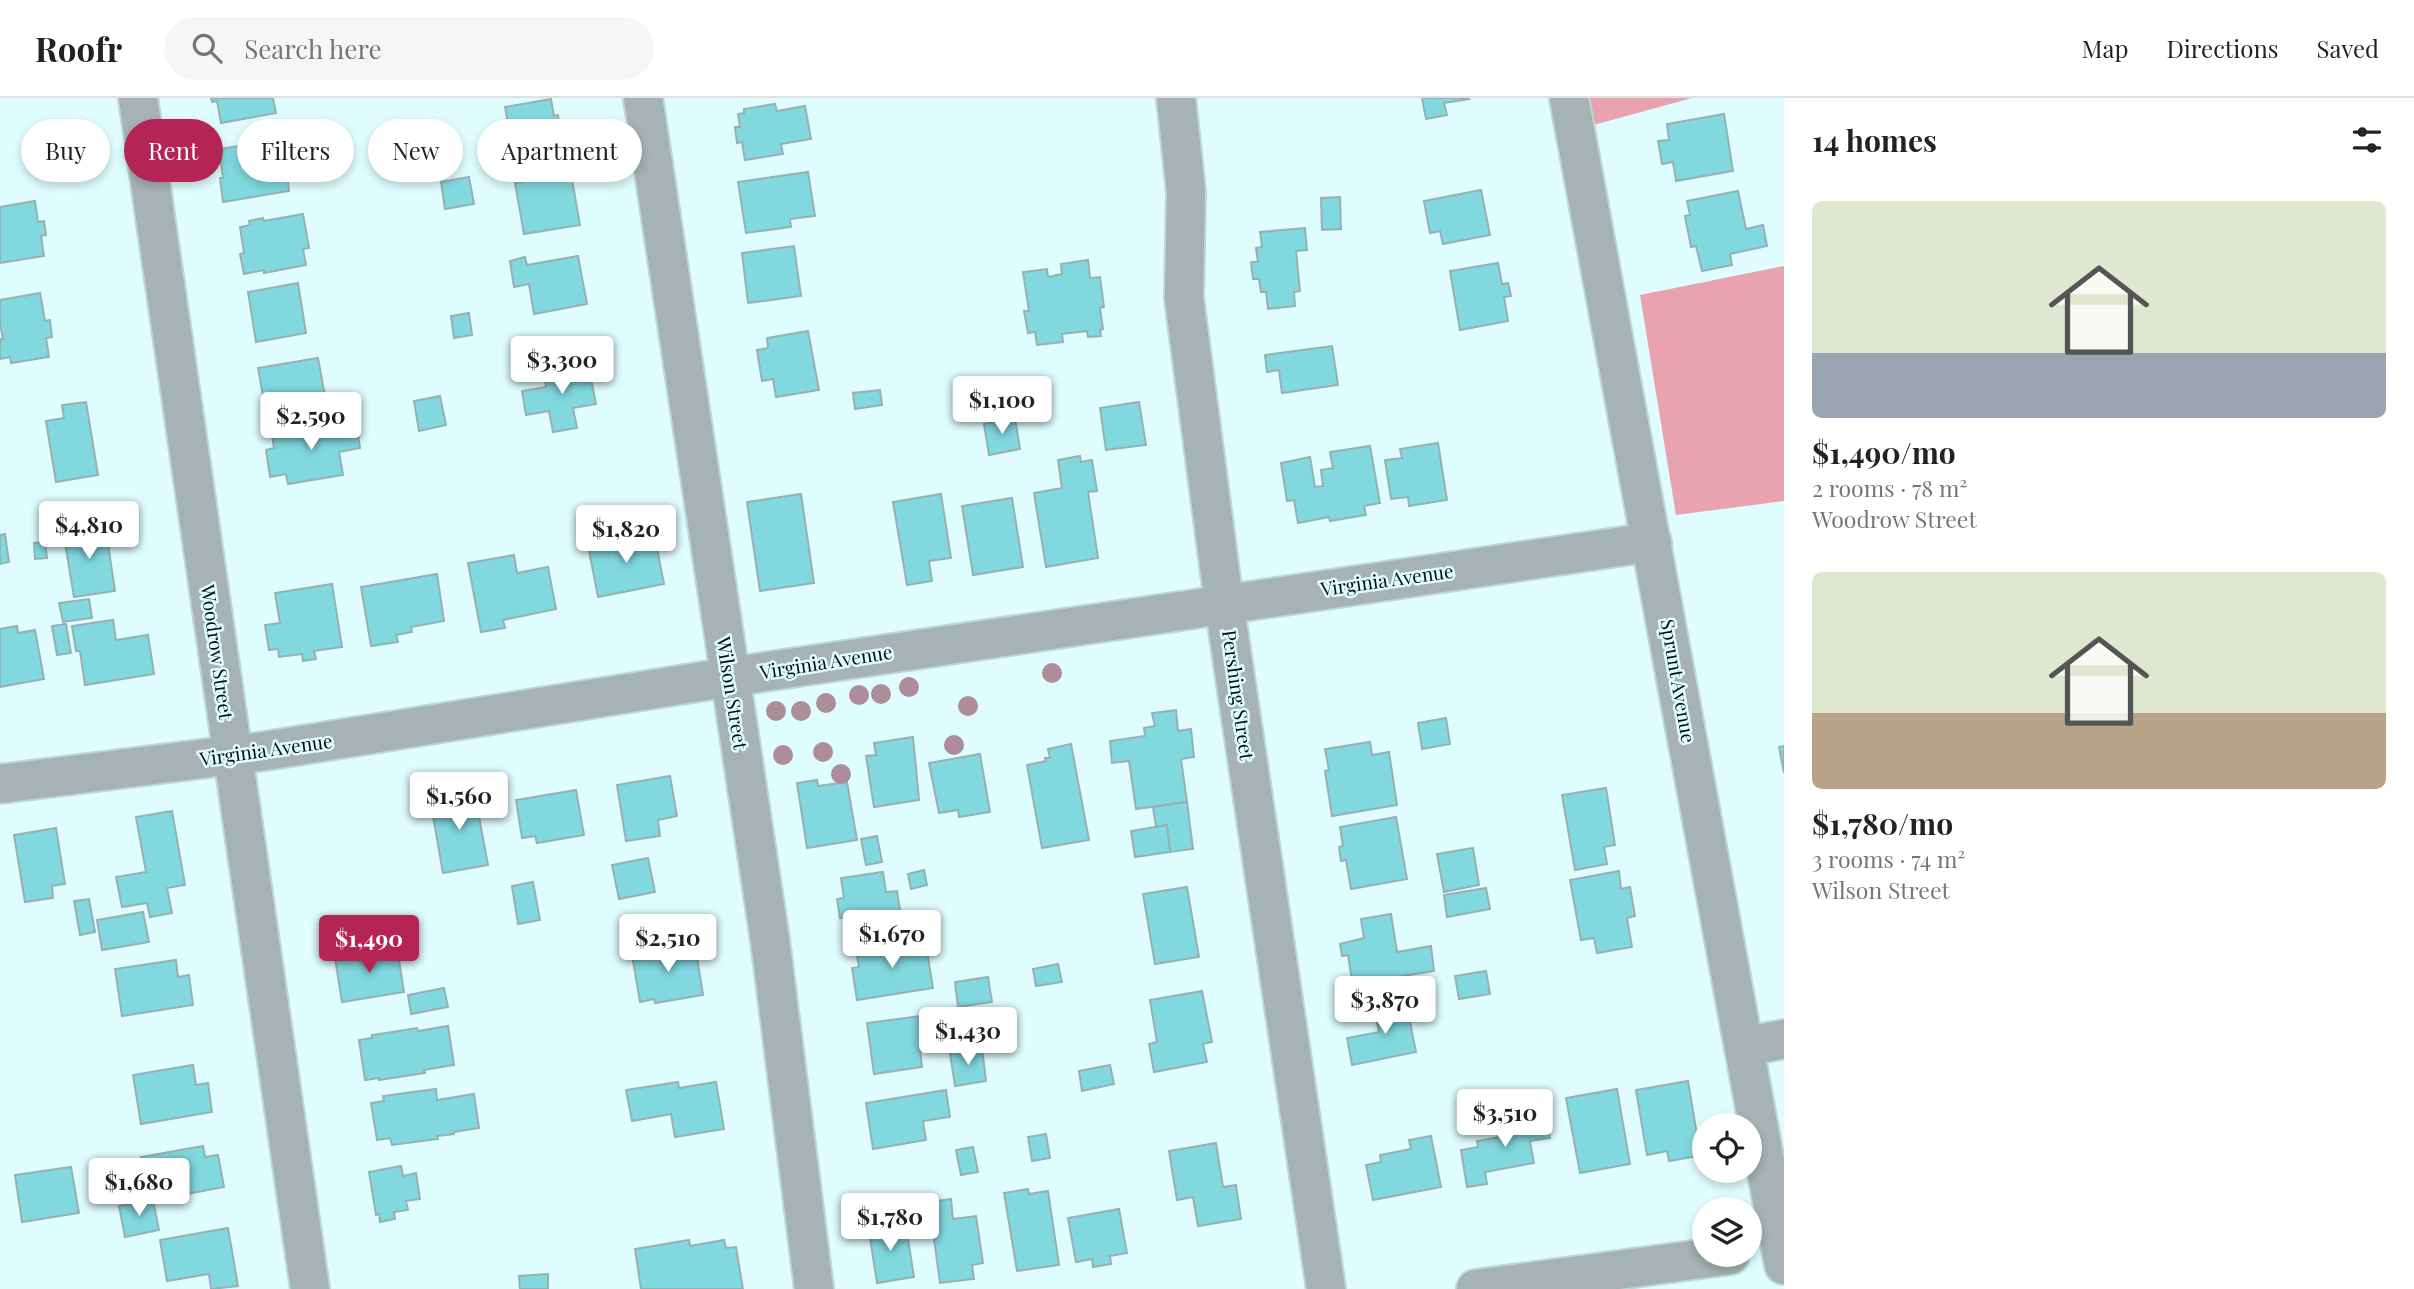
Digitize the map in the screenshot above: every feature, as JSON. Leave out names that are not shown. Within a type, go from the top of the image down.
[{"type":"street","name":"Woodrow Street","points":[[138,98],[310,1289]]},
{"type":"street","name":"Wilson Street","points":[[643,98],[770,940],[814,1289]]},
{"type":"street","name":"Pershing Street","points":[[1176,98],[1186,192],[1184,298],[1224,603],[1326,1289]]},
{"type":"street","name":"Sprunt Avenue","points":[[1569,98],[1744,1048],[1771,1255]]},
{"type":"street","name":"Virginia Avenue","points":[[0,784],[232,755],[730,677],[1652,542]]},
{"type":"street","points":[[1744,1048],[1784,1039]]},
{"type":"street","points":[[1476,1289],[1692,1260]]},
{"type":"shaded area","points":[[1584,98],[1692,98],[1590,126]]},
{"type":"shaded area","points":[[1784,266],[1784,501],[1676,515],[1640,295]]},
{"type":"building","points":[[211,98],[273,98],[276,113],[223,123],[217,101],[212,102]]},
{"type":"building","points":[[1422,98],[1469,99],[1444,103],[1447,115],[1426,119]]},
{"type":"building","points":[[551,99],[554,116],[558,115],[559,119],[507,119],[505,107]]},
{"type":"building","points":[[775,104],[777,111],[805,106],[811,139],[781,144],[783,154],[745,160],[742,142],[737,143],[735,127],[740,127],[738,114],[744,113],[744,109]]},
{"type":"building","points":[[1724,114],[1733,171],[1676,181],[1673,162],[1662,164],[1658,141],[1669,140],[1667,124]]},
{"type":"building","points":[[237,146],[237,182],[288,182],[289,191],[223,202],[220,182],[223,182],[223,148]]},
{"type":"building","points":[[808,172],[815,216],[790,219],[791,227],[746,233],[738,182]]},
{"type":"building","points":[[469,177],[474,204],[445,209],[441,182],[463,182],[463,178]]},
{"type":"building","points":[[572,182],[580,225],[524,234],[515,183]]},
{"type":"building","points":[[1481,190],[1490,235],[1443,244],[1440,231],[1430,233],[1424,201]]},
{"type":"building","points":[[1738,191],[1746,229],[1763,225],[1767,246],[1730,254],[1732,265],[1702,271],[1696,246],[1691,247],[1685,216],[1690,215],[1687,201]]},
{"type":"building","points":[[1340,197],[1341,229],[1322,230],[1321,198]]},
{"type":"building","points":[[35,201],[38,222],[44,221],[46,235],[41,236],[44,256],[0,263],[0,207]]},
{"type":"building","points":[[303,214],[309,248],[303,249],[306,265],[244,274],[240,254],[244,253],[240,227],[250,225],[249,221],[263,218],[264,221]]},
{"type":"building","points":[[1305,228],[1307,250],[1296,251],[1300,291],[1294,292],[1295,306],[1268,309],[1266,292],[1261,292],[1259,279],[1253,279],[1251,262],[1258,262],[1256,248],[1262,247],[1260,232]]},
{"type":"building","points":[[794,246],[801,296],[748,303],[742,253]]},
{"type":"building","points":[[578,256],[587,304],[534,314],[529,284],[514,287],[510,261],[525,257],[527,265]]},
{"type":"building","points":[[1088,260],[1090,278],[1100,277],[1104,307],[1100,308],[1103,329],[1100,330],[1101,336],[1088,337],[1087,331],[1062,334],[1063,342],[1037,345],[1035,332],[1028,333],[1024,311],[1029,311],[1023,272],[1047,269],[1048,277],[1062,274],[1061,264]]},
{"type":"building","points":[[1498,263],[1502,284],[1508,283],[1511,296],[1504,297],[1508,321],[1460,330],[1450,271]]},
{"type":"building","points":[[298,283],[306,333],[256,342],[248,292]]},
{"type":"building","points":[[40,293],[45,321],[50,320],[52,337],[46,338],[49,357],[11,363],[10,357],[0,359],[0,339],[3,339],[0,300]]},
{"type":"building","points":[[469,313],[472,335],[454,338],[451,316]]},
{"type":"building","points":[[808,331],[819,390],[776,397],[773,379],[762,381],[757,350],[768,348],[767,338]]},
{"type":"building","points":[[1332,346],[1338,385],[1282,393],[1279,370],[1267,372],[1265,355]]},
{"type":"building","points":[[318,358],[327,407],[269,417],[258,368]]},
{"type":"building","points":[[588,363],[596,404],[573,408],[577,428],[553,432],[549,411],[526,415],[522,391],[546,387],[544,375],[565,371],[564,367]]},
{"type":"building","points":[[880,390],[882,405],[855,409],[853,393]]},
{"type":"building","points":[[440,396],[446,425],[419,431],[414,401]]},
{"type":"building","points":[[86,402],[98,475],[56,482],[46,421],[64,418],[62,405]]},
{"type":"building","points":[[1139,402],[1146,445],[1106,450],[1100,408]]},
{"type":"building","points":[[1015,418],[1020,449],[989,455],[984,424]]},
{"type":"building","points":[[356,422],[360,448],[339,452],[343,475],[288,484],[286,474],[270,477],[266,450],[274,448],[272,433],[316,425],[316,429]]},
{"type":"building","points":[[1438,443],[1447,500],[1409,506],[1408,497],[1391,499],[1385,460],[1402,458],[1400,449]]},
{"type":"building","points":[[1370,446],[1380,503],[1364,506],[1366,515],[1330,521],[1329,517],[1298,523],[1294,500],[1287,501],[1281,463],[1310,457],[1315,487],[1323,486],[1321,470],[1333,468],[1330,452]]},
{"type":"building","points":[[1080,456],[1081,462],[1092,460],[1097,491],[1088,492],[1098,558],[1046,567],[1034,493],[1062,488],[1058,460]]},
{"type":"building","points":[[801,494],[814,583],[760,591],[747,502]]},
{"type":"building","points":[[941,494],[951,558],[929,561],[932,581],[907,585],[893,502]]},
{"type":"building","points":[[1012,498],[1023,567],[973,575],[962,506]]},
{"type":"building","points":[[105,524],[115,591],[74,597],[63,531]]},
{"type":"building","points":[[654,533],[664,584],[598,597],[588,545]]},
{"type":"building","points":[[5,534],[9,562],[0,564],[0,535]]},
{"type":"building","points":[[45,542],[47,558],[35,559],[34,543]]},
{"type":"building","points":[[514,555],[517,573],[548,567],[556,609],[503,620],[505,628],[481,632],[468,563]]},
{"type":"building","points":[[437,574],[444,621],[411,627],[412,632],[396,635],[398,642],[371,646],[361,587]]},
{"type":"building","points":[[332,584],[342,647],[314,651],[316,659],[303,661],[302,654],[279,657],[278,649],[269,650],[265,625],[280,623],[275,593]]},
{"type":"building","points":[[89,599],[92,618],[63,622],[59,603]]},
{"type":"building","points":[[113,620],[116,640],[148,635],[154,674],[85,685],[80,651],[76,651],[72,626]]},
{"type":"building","points":[[66,624],[71,653],[57,655],[52,626]]},
{"type":"building","points":[[17,626],[18,633],[35,630],[44,679],[0,687],[0,629]]},
{"type":"building","points":[[1176,710],[1178,731],[1191,729],[1194,757],[1181,759],[1187,802],[1136,809],[1129,761],[1112,763],[1110,741],[1145,736],[1144,728],[1155,726],[1152,713]]},
{"type":"building","points":[[1446,718],[1450,744],[1422,749],[1418,723]]},
{"type":"building","points":[[913,737],[919,800],[874,807],[866,756],[876,755],[874,743]]},
{"type":"building","points":[[1370,742],[1372,755],[1389,752],[1397,805],[1332,816],[1325,771],[1329,770],[1325,749]]},
{"type":"building","points":[[1071,744],[1089,840],[1042,848],[1027,765],[1050,758],[1048,749]]},
{"type":"building","points":[[1784,746],[1784,773],[1779,747]]},
{"type":"building","points":[[980,754],[990,812],[959,817],[958,810],[939,813],[929,763]]},
{"type":"building","points":[[670,776],[677,816],[658,820],[660,836],[626,841],[617,785]]},
{"type":"building","points":[[817,780],[818,786],[847,782],[857,840],[807,848],[797,783]]},
{"type":"building","points":[[1606,788],[1615,845],[1604,847],[1607,864],[1575,870],[1562,795]]},
{"type":"building","points":[[474,790],[488,865],[443,873],[430,799]]},
{"type":"building","points":[[576,790],[584,835],[537,843],[535,836],[522,838],[516,800]]},
{"type":"building","points":[[1187,802],[1193,849],[1170,852],[1167,825],[1156,827],[1153,807]]},
{"type":"building","points":[[172,811],[185,885],[167,888],[172,913],[150,917],[147,903],[122,907],[116,877],[146,872],[136,817]]},
{"type":"building","points":[[1396,817],[1407,879],[1351,889],[1346,860],[1341,861],[1339,847],[1343,846],[1340,827]]},
{"type":"building","points":[[1167,825],[1170,852],[1135,857],[1131,831]]},
{"type":"building","points":[[56,828],[65,884],[52,886],[53,898],[25,902],[14,835]]},
{"type":"building","points":[[877,836],[882,862],[866,865],[861,839]]},
{"type":"building","points":[[1473,848],[1479,885],[1444,892],[1437,854]]},
{"type":"building","points":[[648,858],[655,892],[619,899],[612,865]]},
{"type":"building","points":[[924,870],[927,885],[911,889],[908,874]]},
{"type":"building","points":[[1619,871],[1621,889],[1630,887],[1635,916],[1627,918],[1632,947],[1597,953],[1594,938],[1581,940],[1570,880]]},
{"type":"building","points":[[883,872],[886,892],[897,891],[901,916],[890,917],[892,930],[850,937],[847,917],[840,918],[837,899],[844,898],[841,878]]},
{"type":"building","points":[[533,882],[540,920],[518,924],[512,886]]},
{"type":"building","points":[[1187,887],[1199,957],[1155,964],[1143,894]]},
{"type":"building","points":[[1486,888],[1490,909],[1447,917],[1444,895]]},
{"type":"building","points":[[89,899],[95,932],[80,935],[74,901]]},
{"type":"building","points":[[143,912],[149,942],[102,950],[97,920]]},
{"type":"building","points":[[1391,914],[1397,952],[1431,946],[1434,971],[1372,981],[1371,977],[1352,980],[1348,955],[1342,956],[1340,944],[1364,938],[1361,919]]},
{"type":"building","points":[[925,939],[933,988],[857,1000],[852,968],[859,967],[856,950]]},
{"type":"building","points":[[695,944],[703,995],[655,1003],[654,999],[640,1002],[632,955]]},
{"type":"building","points":[[397,948],[404,992],[342,1002],[335,958]]},
{"type":"building","points":[[176,960],[178,977],[189,975],[193,1005],[122,1016],[115,969]]},
{"type":"building","points":[[1058,964],[1062,982],[1036,986],[1033,969]]},
{"type":"building","points":[[1486,971],[1490,994],[1459,999],[1455,976]]},
{"type":"building","points":[[988,977],[992,1002],[958,1007],[955,982]]},
{"type":"building","points":[[444,988],[448,1007],[411,1014],[408,995]]},
{"type":"building","points":[[1202,991],[1212,1042],[1203,1044],[1207,1062],[1154,1072],[1149,1044],[1157,1042],[1150,1000]]},
{"type":"building","points":[[1406,1002],[1416,1052],[1352,1065],[1347,1038],[1379,1032],[1374,1008]]},
{"type":"building","points":[[951,1012],[956,1044],[920,1049],[922,1067],[874,1074],[867,1023]]},
{"type":"building","points":[[448,1026],[454,1065],[424,1070],[425,1073],[365,1080],[359,1040],[372,1038],[372,1035]]},
{"type":"building","points":[[982,1048],[986,1081],[955,1086],[950,1053]]},
{"type":"building","points":[[193,1065],[196,1085],[208,1083],[212,1112],[141,1124],[133,1075]]},
{"type":"building","points":[[1110,1065],[1114,1084],[1082,1091],[1079,1071]]},
{"type":"building","points":[[1688,1081],[1693,1113],[1692,1157],[1669,1161],[1667,1151],[1647,1155],[1636,1090]]},
{"type":"building","points":[[678,1082],[679,1088],[716,1082],[724,1129],[675,1137],[671,1114],[632,1121],[626,1090]]},
{"type":"building","points":[[436,1089],[437,1100],[474,1094],[479,1128],[437,1136],[438,1139],[392,1145],[390,1138],[377,1140],[371,1103],[384,1101],[383,1096]]},
{"type":"building","points":[[1617,1089],[1630,1164],[1580,1173],[1566,1098]]},
{"type":"building","points":[[946,1090],[950,1117],[923,1121],[926,1140],[873,1149],[866,1103]]},
{"type":"building","points":[[1544,1105],[1550,1138],[1530,1141],[1534,1163],[1485,1172],[1487,1184],[1467,1187],[1461,1150],[1478,1147],[1477,1141],[1528,1132],[1524,1108]]},
{"type":"building","points":[[1046,1134],[1050,1158],[1032,1161],[1028,1137]]},
{"type":"building","points":[[1431,1136],[1441,1187],[1373,1200],[1366,1165],[1381,1162],[1380,1155],[1411,1149],[1409,1140]]},
{"type":"building","points":[[1216,1143],[1223,1187],[1236,1185],[1241,1219],[1198,1226],[1193,1197],[1177,1200],[1169,1151]]},
{"type":"building","points":[[203,1146],[205,1157],[218,1155],[224,1187],[150,1201],[148,1188],[138,1190],[134,1170],[143,1169],[141,1157]]},
{"type":"building","points":[[973,1147],[978,1172],[961,1175],[956,1150]]},
{"type":"building","points":[[401,1166],[403,1176],[416,1173],[420,1199],[406,1201],[408,1210],[394,1212],[395,1219],[380,1222],[379,1214],[376,1215],[369,1172]]},
{"type":"building","points":[[71,1167],[79,1213],[22,1222],[15,1175]]},
{"type":"building","points":[[1028,1189],[1029,1194],[1048,1191],[1059,1265],[1017,1271],[1004,1193]]},
{"type":"building","points":[[951,1199],[953,1219],[976,1216],[983,1263],[972,1265],[974,1279],[940,1283],[929,1202]]},
{"type":"building","points":[[153,1200],[159,1230],[125,1237],[119,1206]]},
{"type":"building","points":[[1119,1209],[1127,1253],[1110,1256],[1111,1264],[1093,1267],[1092,1259],[1076,1262],[1068,1218]]},
{"type":"building","points":[[893,1221],[895,1235],[907,1233],[914,1277],[877,1283],[868,1225]]},
{"type":"building","points":[[228,1228],[238,1286],[211,1289],[209,1274],[167,1281],[160,1240]]},
{"type":"building","points":[[689,1240],[690,1246],[724,1240],[726,1248],[736,1247],[743,1289],[641,1289],[635,1249]]},
{"type":"building","points":[[548,1274],[548,1289],[520,1289],[519,1276]]}]
